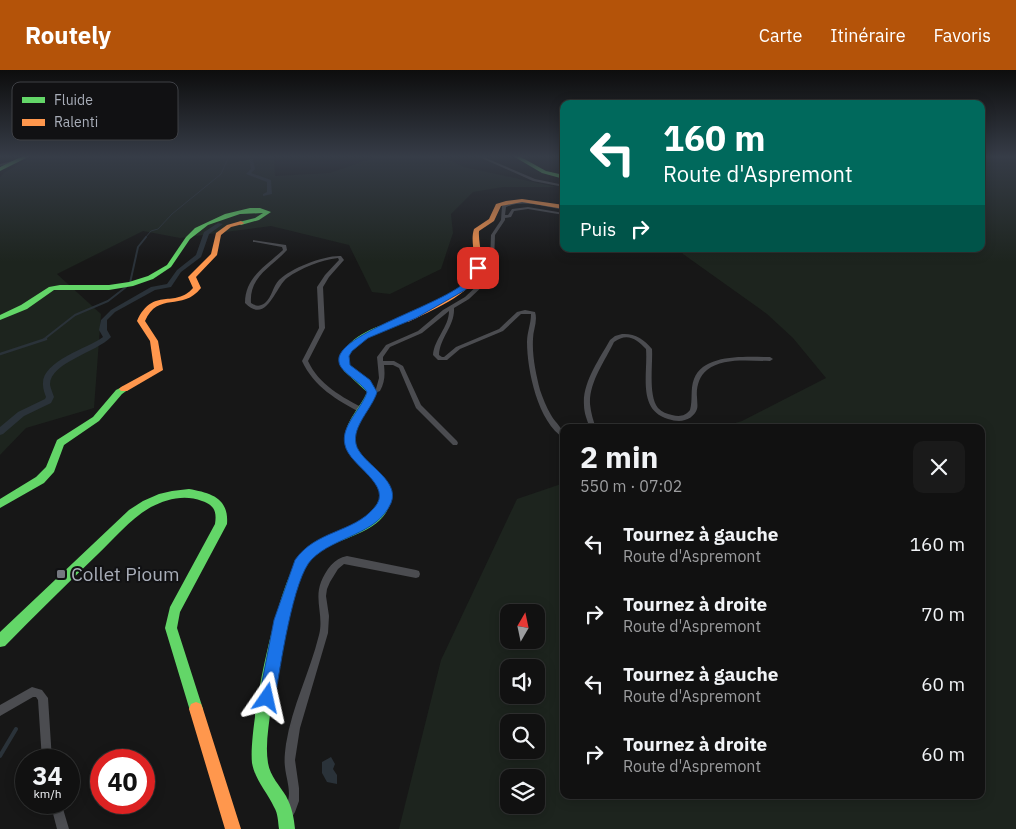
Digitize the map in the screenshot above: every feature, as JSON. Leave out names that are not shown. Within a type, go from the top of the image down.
[{"type":"street","points":[[372,392],[366,383],[343,363],[348,349],[364,336],[413,316],[468,284],[474,278],[478,268],[475,233],[480,227],[492,220],[498,205],[518,200],[560,206]]},
{"type":"street","points":[[504,217],[502,208],[512,203],[560,206]]},
{"type":"street","points":[[287,829],[283,804],[263,774],[258,750],[282,620],[299,565],[305,556],[319,545],[368,522],[379,512],[386,501],[386,491],[382,484],[353,451],[350,444],[352,431],[372,392],[378,390],[381,385],[383,375],[380,358],[388,346],[420,332],[467,298],[483,283],[492,262],[493,235],[504,217],[509,216],[513,210],[523,208],[560,213]]},
{"type":"street","points":[[0,318],[24,307],[43,292],[56,287],[108,289],[135,283],[156,274],[170,264],[185,246],[190,235],[204,225],[246,210],[262,209],[268,212],[255,220],[220,231],[216,236],[213,258],[194,273],[192,277],[198,288],[193,296],[163,300],[145,311],[141,321],[154,341],[159,370],[119,392],[96,419],[60,443],[56,448],[50,468],[44,476],[0,504]]},
{"type":"street","points":[[255,240],[284,246],[285,250],[257,276],[247,301],[251,306],[265,305],[280,282],[290,274],[330,258],[338,257],[342,260],[327,276],[320,287],[322,328],[305,361],[311,373],[326,388],[363,411]]},
{"type":"street","points":[[451,308],[452,319],[436,349],[436,355],[440,359],[445,359],[458,348],[496,333],[518,313],[533,313],[530,343],[538,389],[546,413],[560,431]]},
{"type":"street","points":[[592,424],[586,404],[587,390],[612,341],[616,337],[625,335],[636,337],[649,349],[650,403],[662,415],[678,419],[687,417],[694,409],[695,383],[704,368],[712,364],[736,359],[770,359]]},
{"type":"street","points":[[380,363],[394,363],[400,367],[418,406],[455,443]]},
{"type":"street","points":[[0,641],[137,510],[159,498],[179,493],[192,493],[216,502],[223,511],[221,524],[174,611],[171,628],[233,829]]},
{"type":"street","points":[[286,815],[295,800],[290,760],[297,719],[321,647],[327,622],[321,604],[322,591],[328,577],[341,560],[416,574]]},
{"type":"street","points":[[0,711],[32,692],[39,693],[43,698],[46,749]]},
{"type":"street","points":[[59,814],[63,829]]},
{"type":"shaded area","points":[[0,191],[476,191],[473,192],[451,214],[453,233],[441,269],[390,294],[372,292],[349,245],[271,226],[180,238],[143,231],[57,274],[101,314],[94,408],[26,428],[0,455]]},
{"type":"shaded area","points":[[985,191],[1016,191],[1016,829],[399,829],[441,660],[517,499],[560,484],[560,799],[985,799],[985,424],[732,424],[742,421],[826,378],[793,338],[767,314],[682,252],[985,252]]},
{"type":"shaded area","points":[[331,757],[335,764],[333,769],[337,775],[337,784],[327,782],[322,773],[322,762]]},
{"type":"waterway","points":[[145,238],[151,231],[158,229],[172,214],[200,191]]},
{"type":"waterway","points":[[265,195],[270,191]]},
{"type":"waterway","points":[[0,432],[21,414],[48,401],[50,397],[46,385],[49,375],[56,367],[107,337],[103,330],[104,320],[113,311],[153,288],[169,286],[179,271],[199,256],[206,233],[220,224]]},
{"type":"waterway","points":[[130,283],[138,247],[146,237]]},
{"type":"waterway","points":[[43,340],[75,315],[108,301],[126,287]]},
{"type":"waterway","points":[[0,354],[43,340]]},
{"type":"waterway","points":[[0,756],[16,729]]},
{"type":"traffic: fast","points":[[0,318],[24,307],[51,288],[109,288],[141,281],[169,266],[188,238],[197,229],[206,224],[239,212],[250,210],[268,212],[257,219],[241,223]]},
{"type":"traffic: fast","points":[[287,829],[282,806],[266,779],[260,763],[262,721],[273,657],[289,594],[297,571],[305,557],[325,543],[361,527],[380,513],[385,503],[386,493],[384,485],[357,456],[350,440],[352,427],[372,392],[347,369],[343,359],[347,351],[360,338],[405,320]]},
{"type":"traffic: fast","points":[[0,504],[40,480],[50,469],[60,443],[96,419],[119,392],[124,389]]},
{"type":"traffic: fast","points":[[0,641],[133,513],[155,500],[172,495],[189,494],[207,498],[215,502],[220,508],[222,515],[221,524],[174,611],[171,628],[196,709]]},
{"type":"traffic: slow","points":[[405,320],[435,306],[457,292],[473,277],[477,269],[476,230],[492,220],[498,205],[506,202],[522,201],[560,206]]},
{"type":"traffic: slow","points":[[124,389],[159,370],[154,341],[141,321],[145,311],[159,302],[191,295],[197,288],[192,277],[214,255],[218,234],[229,226],[241,223]]},
{"type":"traffic: slow","points":[[196,709],[233,829]]},
{"type":"place","name":"Collet Pioum","points":[[61,574]]},
{"type":"route","points":[[267,698],[282,620],[294,576],[299,565],[305,556],[319,545],[338,534],[368,522],[379,512],[386,501],[386,491],[382,484],[353,451],[350,444],[350,436],[354,426],[370,401],[372,392],[366,383],[346,367],[343,363],[344,356],[348,349],[364,336],[413,316],[462,289],[474,278],[478,268]]}]
